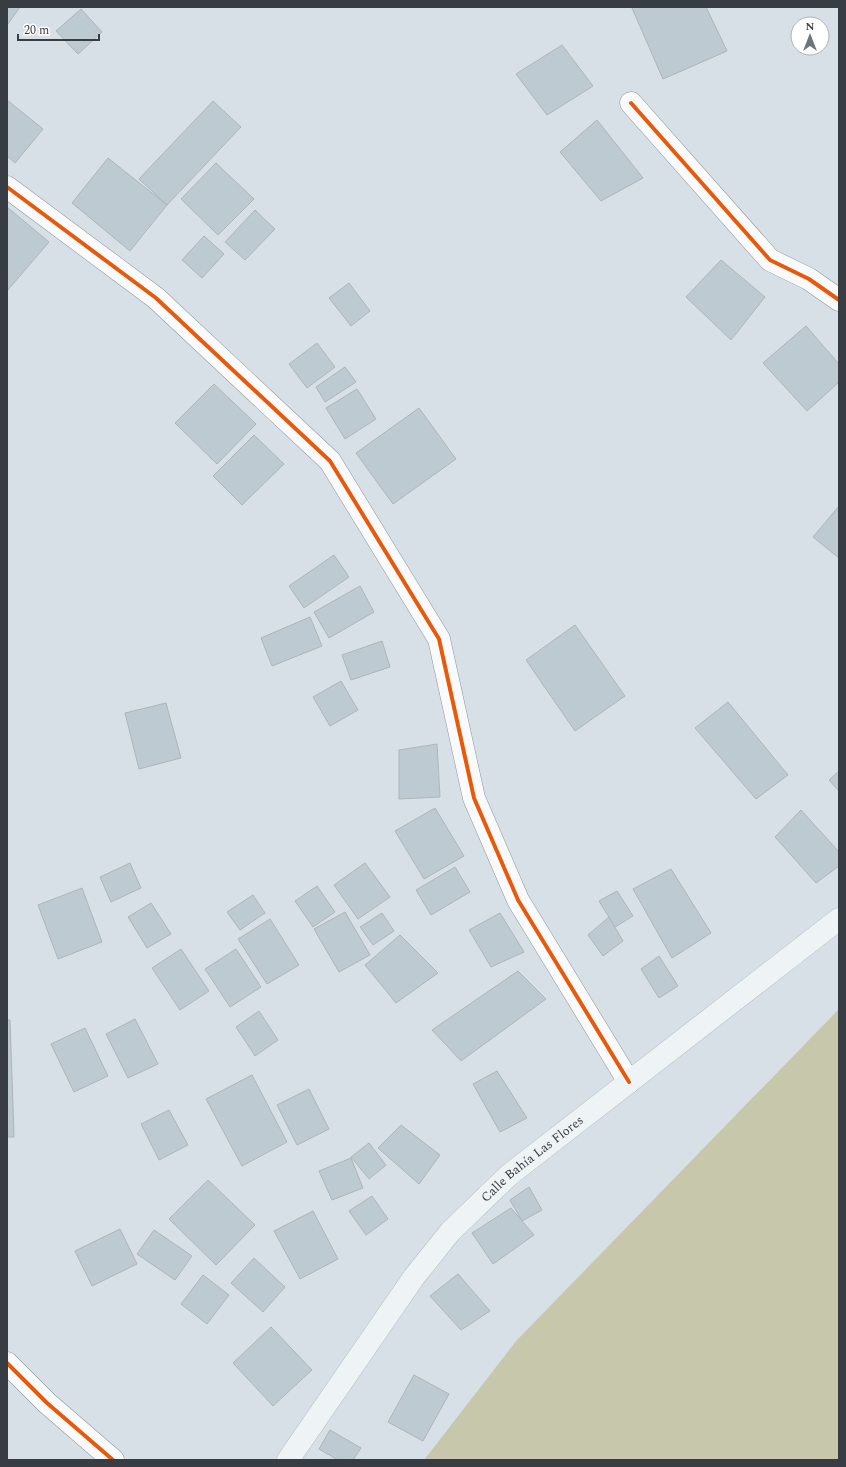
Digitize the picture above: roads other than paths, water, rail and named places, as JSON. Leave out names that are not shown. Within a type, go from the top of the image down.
[{"type":"main road","name":"Calle Bahía Las Flores","points":[[288,1460],[414,1277],[450,1232],[509,1175],[839,919]]},
{"type":"street","points":[[631,103],[770,260],[809,279],[839,300]]},
{"type":"street","points":[[7,187],[156,298],[330,461],[439,639],[474,798],[518,900],[629,1082]]},
{"type":"street","points":[[7,1362],[47,1403],[113,1460]]}]
